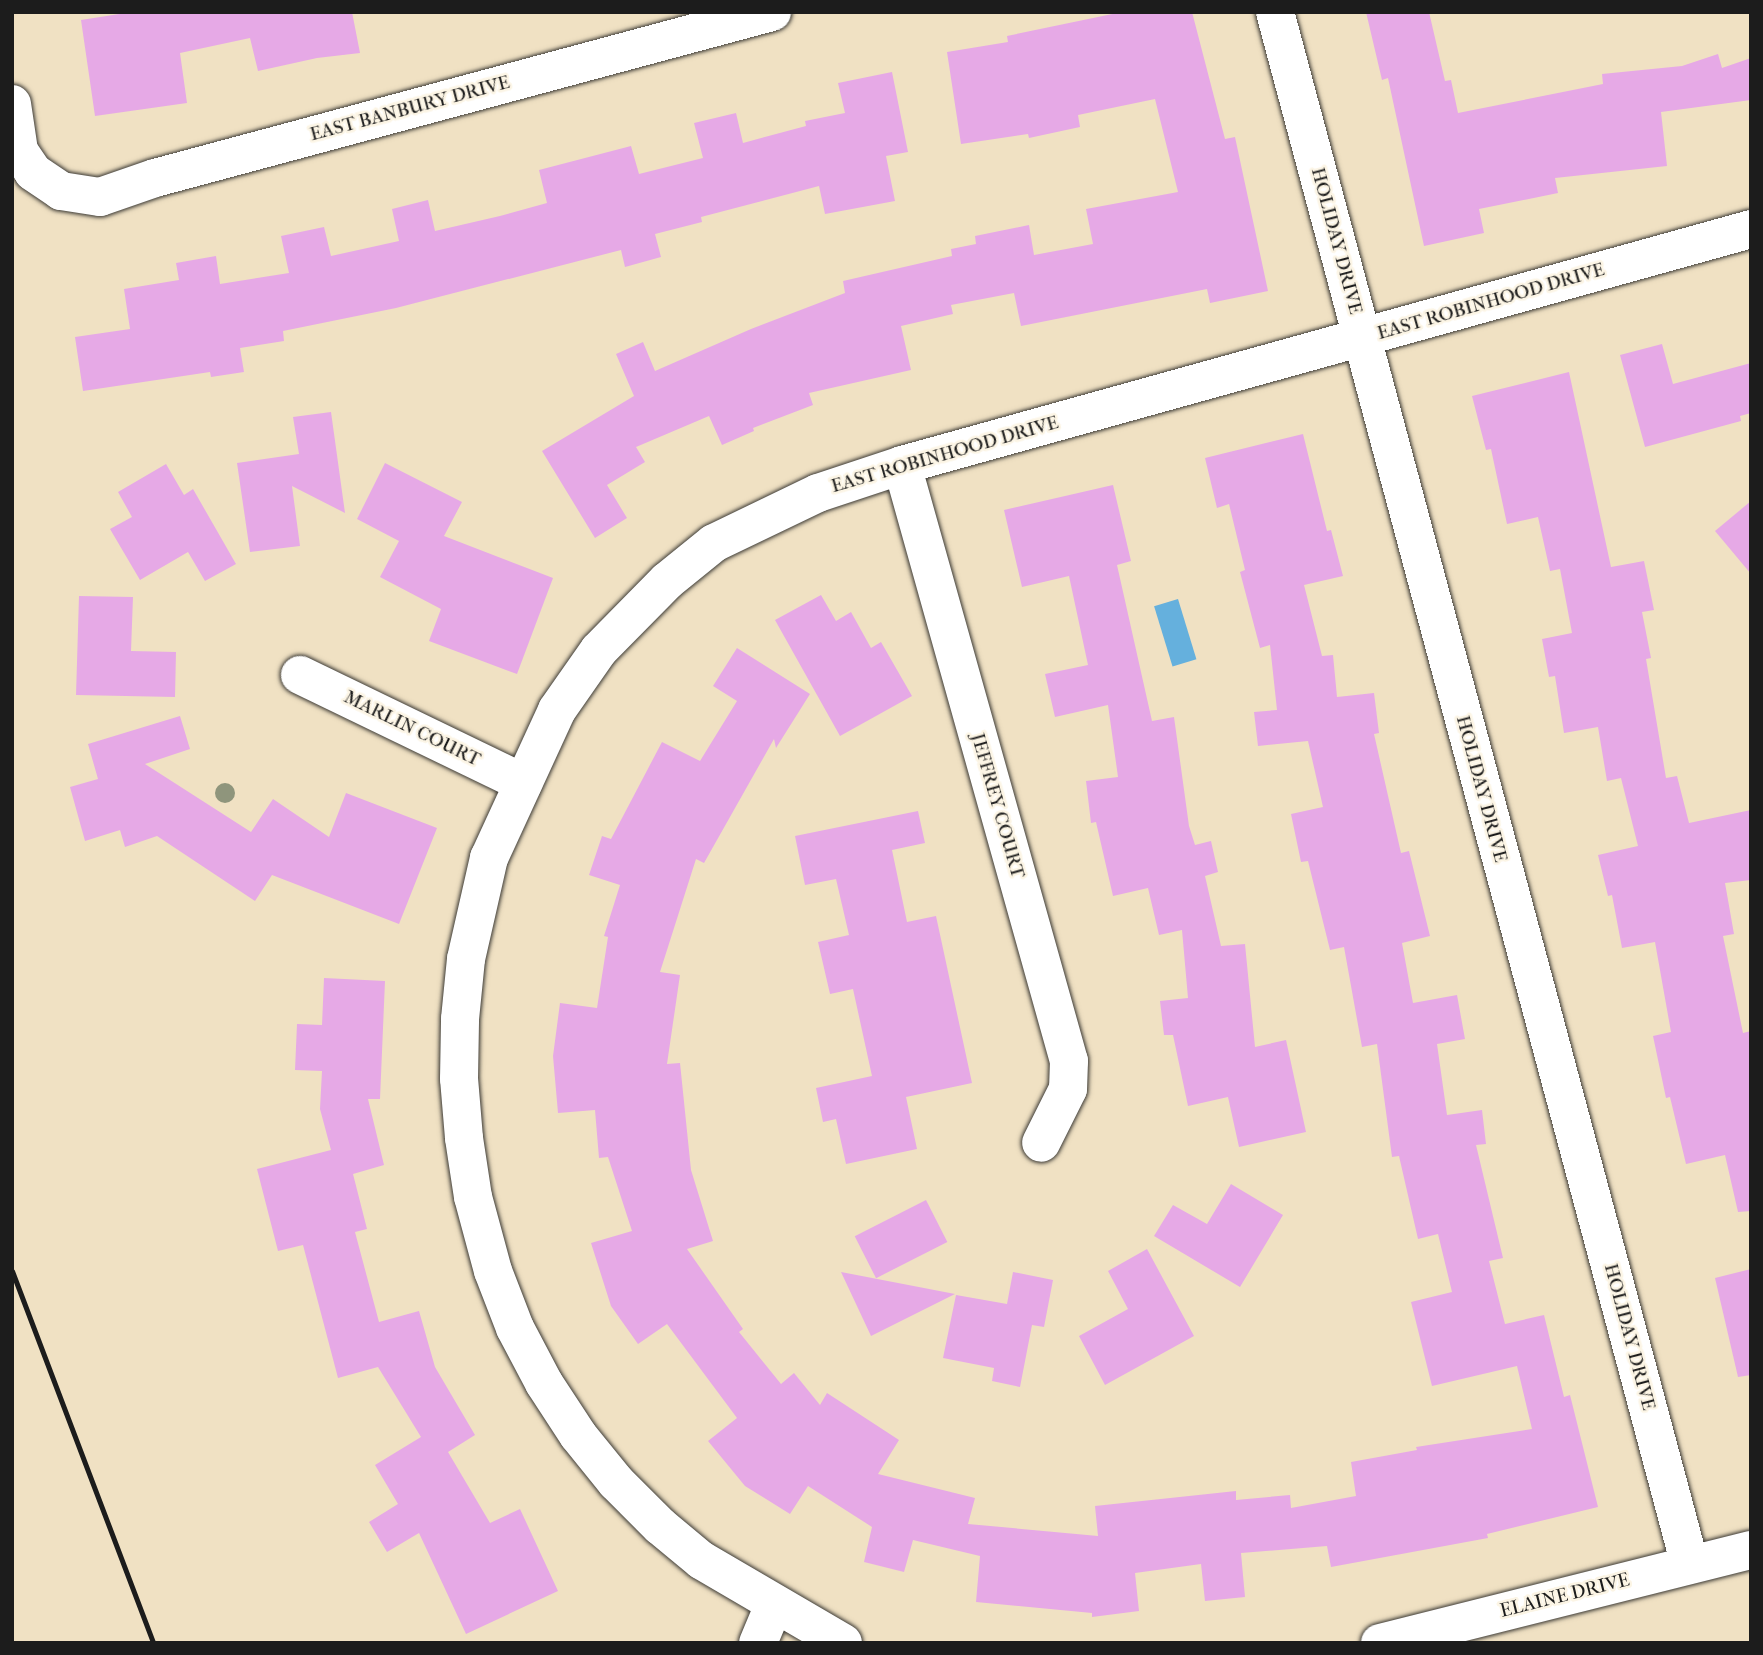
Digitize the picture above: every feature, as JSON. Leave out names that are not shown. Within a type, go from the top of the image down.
[{"type":"street","name":"EAST BANBURY DRIVE","points":[[12,104],[19,151],[33,172],[49,186],[61,191],[100,197],[155,178],[772,12]]},
{"type":"street","name":"HOLIDAY DRIVE","points":[[1275,12],[1690,1565]]},
{"type":"street","name":"EAST ROBINHOOD DRIVE","points":[[774,1605],[701,1560],[660,1526],[616,1482],[578,1434],[544,1382],[515,1328],[493,1271],[473,1198],[459,1079],[460,1019],[466,959],[489,858],[557,710],[599,650],[667,581],[714,543],[818,493],[902,465],[1751,229]]},
{"type":"street","name":"JEFFREY COURT","points":[[902,465],[1069,1061],[1068,1089],[1041,1143]]},
{"type":"street","name":"MARLIN COURT","points":[[300,675],[523,783]]},
{"type":"street","name":"ELAINE DRIVE","points":[[1380,1643],[1751,1550]]},
{"type":"street","points":[[758,1643],[774,1605],[843,1643]]},
{"type":"water","points":[[1178,599],[1196,659],[1173,667],[1154,606]]},
{"type":"building","points":[[132,12],[352,12],[360,53],[317,58],[258,71],[250,38],[180,53],[187,103],[95,116],[81,20]]},
{"type":"building","points":[[1122,12],[1192,12],[1225,139],[1235,137],[1268,291],[1210,303],[1207,289],[1021,326],[1014,293],[951,305],[953,314],[901,326],[911,370],[809,393],[813,405],[753,428],[754,431],[722,445],[709,416],[636,447],[645,462],[607,485],[627,518],[595,538],[542,451],[634,396],[616,354],[643,342],[655,371],[751,329],[845,293],[843,281],[952,256],[951,249],[976,244],[975,236],[1029,225],[1034,255],[1093,244],[1086,209],[1178,192],[1155,99],[1078,115],[1080,127],[1029,138],[1028,134],[961,144],[947,52],[1008,42],[1007,36]]},
{"type":"building","points":[[1366,12],[1429,12],[1445,81],[1451,80],[1458,113],[1603,84],[1602,74],[1682,66],[1718,54],[1722,68],[1751,58],[1751,100],[1661,112],[1667,166],[1555,178],[1558,193],[1479,209],[1484,233],[1424,246],[1388,78],[1382,80]]},
{"type":"building","points":[[892,72],[908,152],[886,156],[895,201],[825,214],[819,186],[701,217],[702,222],[655,234],[661,257],[625,267],[621,250],[396,308],[283,331],[284,341],[240,348],[244,372],[211,377],[210,372],[83,391],[75,337],[130,329],[124,289],[179,280],[176,263],[216,256],[220,284],[289,273],[281,236],[324,227],[331,256],[399,241],[392,209],[428,200],[435,231],[500,216],[547,203],[539,170],[631,146],[639,174],[703,158],[694,123],[736,113],[743,143],[806,126],[805,121],[845,113],[838,83]]},
{"type":"building","points":[[1662,344],[1673,384],[1751,363],[1751,413],[1740,416],[1741,421],[1645,447],[1620,355]]},
{"type":"building","points":[[1569,372],[1611,567],[1644,561],[1654,610],[1642,612],[1651,658],[1646,659],[1666,778],[1677,776],[1689,823],[1751,810],[1751,880],[1725,883],[1734,934],[1723,936],[1743,1033],[1751,1031],[1751,1211],[1738,1212],[1725,1155],[1686,1164],[1670,1097],[1666,1098],[1653,1036],[1671,1032],[1655,942],[1622,948],[1612,895],[1608,896],[1598,855],[1638,846],[1621,778],[1607,781],[1598,727],[1564,733],[1555,676],[1549,677],[1542,639],[1572,633],[1560,569],[1550,571],[1538,517],[1507,524],[1491,449],[1486,450],[1472,396]]},
{"type":"building","points":[[331,412],[345,513],[292,486],[300,546],[250,552],[237,463],[299,454],[293,417]]},
{"type":"building","points":[[1303,434],[1327,531],[1331,530],[1343,576],[1304,585],[1322,656],[1333,655],[1337,697],[1374,693],[1379,733],[1374,734],[1401,853],[1409,851],[1430,936],[1402,943],[1413,1003],[1457,995],[1465,1039],[1437,1044],[1447,1115],[1482,1110],[1486,1144],[1476,1145],[1503,1258],[1489,1261],[1505,1324],[1544,1315],[1564,1397],[1570,1395],[1598,1507],[1487,1534],[1488,1538],[1331,1567],[1327,1546],[1241,1553],[1245,1597],[1205,1601],[1201,1564],[1135,1573],[1139,1611],[1092,1617],[1092,1613],[976,1602],[980,1556],[913,1540],[904,1572],[864,1562],[872,1527],[808,1486],[790,1514],[745,1486],[708,1441],[737,1418],[667,1324],[638,1344],[611,1306],[591,1243],[632,1231],[608,1157],[599,1158],[595,1110],[558,1113],[553,1056],[560,1003],[597,1008],[608,937],[604,936],[620,885],[589,875],[602,836],[611,839],[662,742],[700,761],[737,701],[713,686],[737,648],[810,694],[776,748],[774,739],[704,863],[696,859],[660,972],[680,975],[667,1064],[680,1063],[691,1170],[713,1241],[687,1249],[743,1329],[739,1332],[781,1384],[794,1373],[820,1405],[827,1393],[899,1440],[878,1474],[975,1498],[968,1524],[1098,1536],[1095,1506],[1236,1491],[1236,1500],[1290,1495],[1291,1508],[1356,1496],[1351,1462],[1417,1450],[1416,1447],[1532,1429],[1517,1366],[1432,1386],[1411,1302],[1452,1292],[1438,1234],[1418,1239],[1399,1156],[1392,1157],[1377,1044],[1362,1047],[1344,947],[1330,950],[1308,861],[1301,862],[1291,814],[1323,807],[1308,741],[1258,746],[1254,712],[1277,710],[1270,645],[1260,648],[1240,572],[1245,570],[1229,504],[1217,508],[1205,458]]},
{"type":"building","points":[[385,463],[462,502],[444,536],[553,578],[517,674],[429,641],[441,609],[380,577],[399,541],[357,519]]},
{"type":"building","points":[[166,464],[184,495],[193,489],[236,564],[205,581],[188,552],[140,580],[110,529],[132,517],[118,492]]},
{"type":"building","points":[[1113,485],[1131,561],[1117,565],[1152,721],[1174,717],[1189,826],[1195,845],[1211,841],[1218,872],[1205,876],[1221,946],[1245,944],[1255,1047],[1286,1040],[1306,1132],[1239,1147],[1228,1097],[1188,1106],[1173,1035],[1164,1035],[1160,1001],[1188,998],[1182,930],[1159,935],[1148,888],[1113,896],[1096,822],[1091,823],[1086,781],[1118,777],[1108,705],[1055,717],[1045,674],[1088,665],[1069,576],[1022,587],[1004,510]]},
{"type":"building","points":[[1751,501],[1751,574],[1715,531]]},
{"type":"building","points":[[821,595],[836,621],[851,612],[871,648],[881,642],[912,696],[840,736],[775,620]]},
{"type":"building","points":[[79,596],[133,597],[131,651],[176,652],[175,697],[76,695]]},
{"type":"building","points":[[180,716],[190,749],[145,764],[251,832],[273,799],[329,837],[346,793],[437,828],[399,924],[272,875],[255,901],[157,836],[125,847],[120,830],[85,841],[70,787],[98,779],[88,744]]},
{"type":"building","points":[[918,811],[925,843],[892,850],[907,922],[936,916],[972,1083],[906,1097],[917,1149],[846,1164],[836,1119],[823,1122],[816,1088],[872,1076],[853,989],[830,994],[818,942],[849,935],[836,879],[805,885],[795,836]]},
{"type":"building","points":[[324,978],[385,981],[380,1099],[368,1099],[384,1165],[353,1174],[367,1229],[355,1232],[379,1322],[419,1311],[435,1367],[475,1435],[448,1452],[490,1523],[520,1509],[558,1591],[466,1634],[419,1533],[387,1552],[369,1522],[398,1504],[375,1465],[421,1437],[378,1367],[338,1378],[303,1245],[278,1251],[257,1169],[331,1150],[320,1109],[322,1071],[295,1070],[297,1024],[322,1025]]},
{"type":"building","points":[[1231,1184],[1283,1215],[1240,1287],[1154,1236],[1173,1205],[1207,1224]]},
{"type":"building","points":[[926,1200],[947,1242],[876,1278],[855,1236]]},
{"type":"building","points":[[1147,1249],[1194,1336],[1105,1385],[1079,1336],[1128,1309],[1108,1271]]},
{"type":"building","points":[[1751,1269],[1751,1375],[1738,1377],[1715,1278]]},
{"type":"building","points":[[841,1272],[955,1294],[871,1336]]},
{"type":"building","points":[[1013,1272],[1053,1280],[1044,1327],[1032,1325],[1020,1387],[992,1381],[994,1368],[943,1358],[956,1295],[1007,1304]]},
{"type":"railway","points":[[12,1271],[153,1643]]}]
